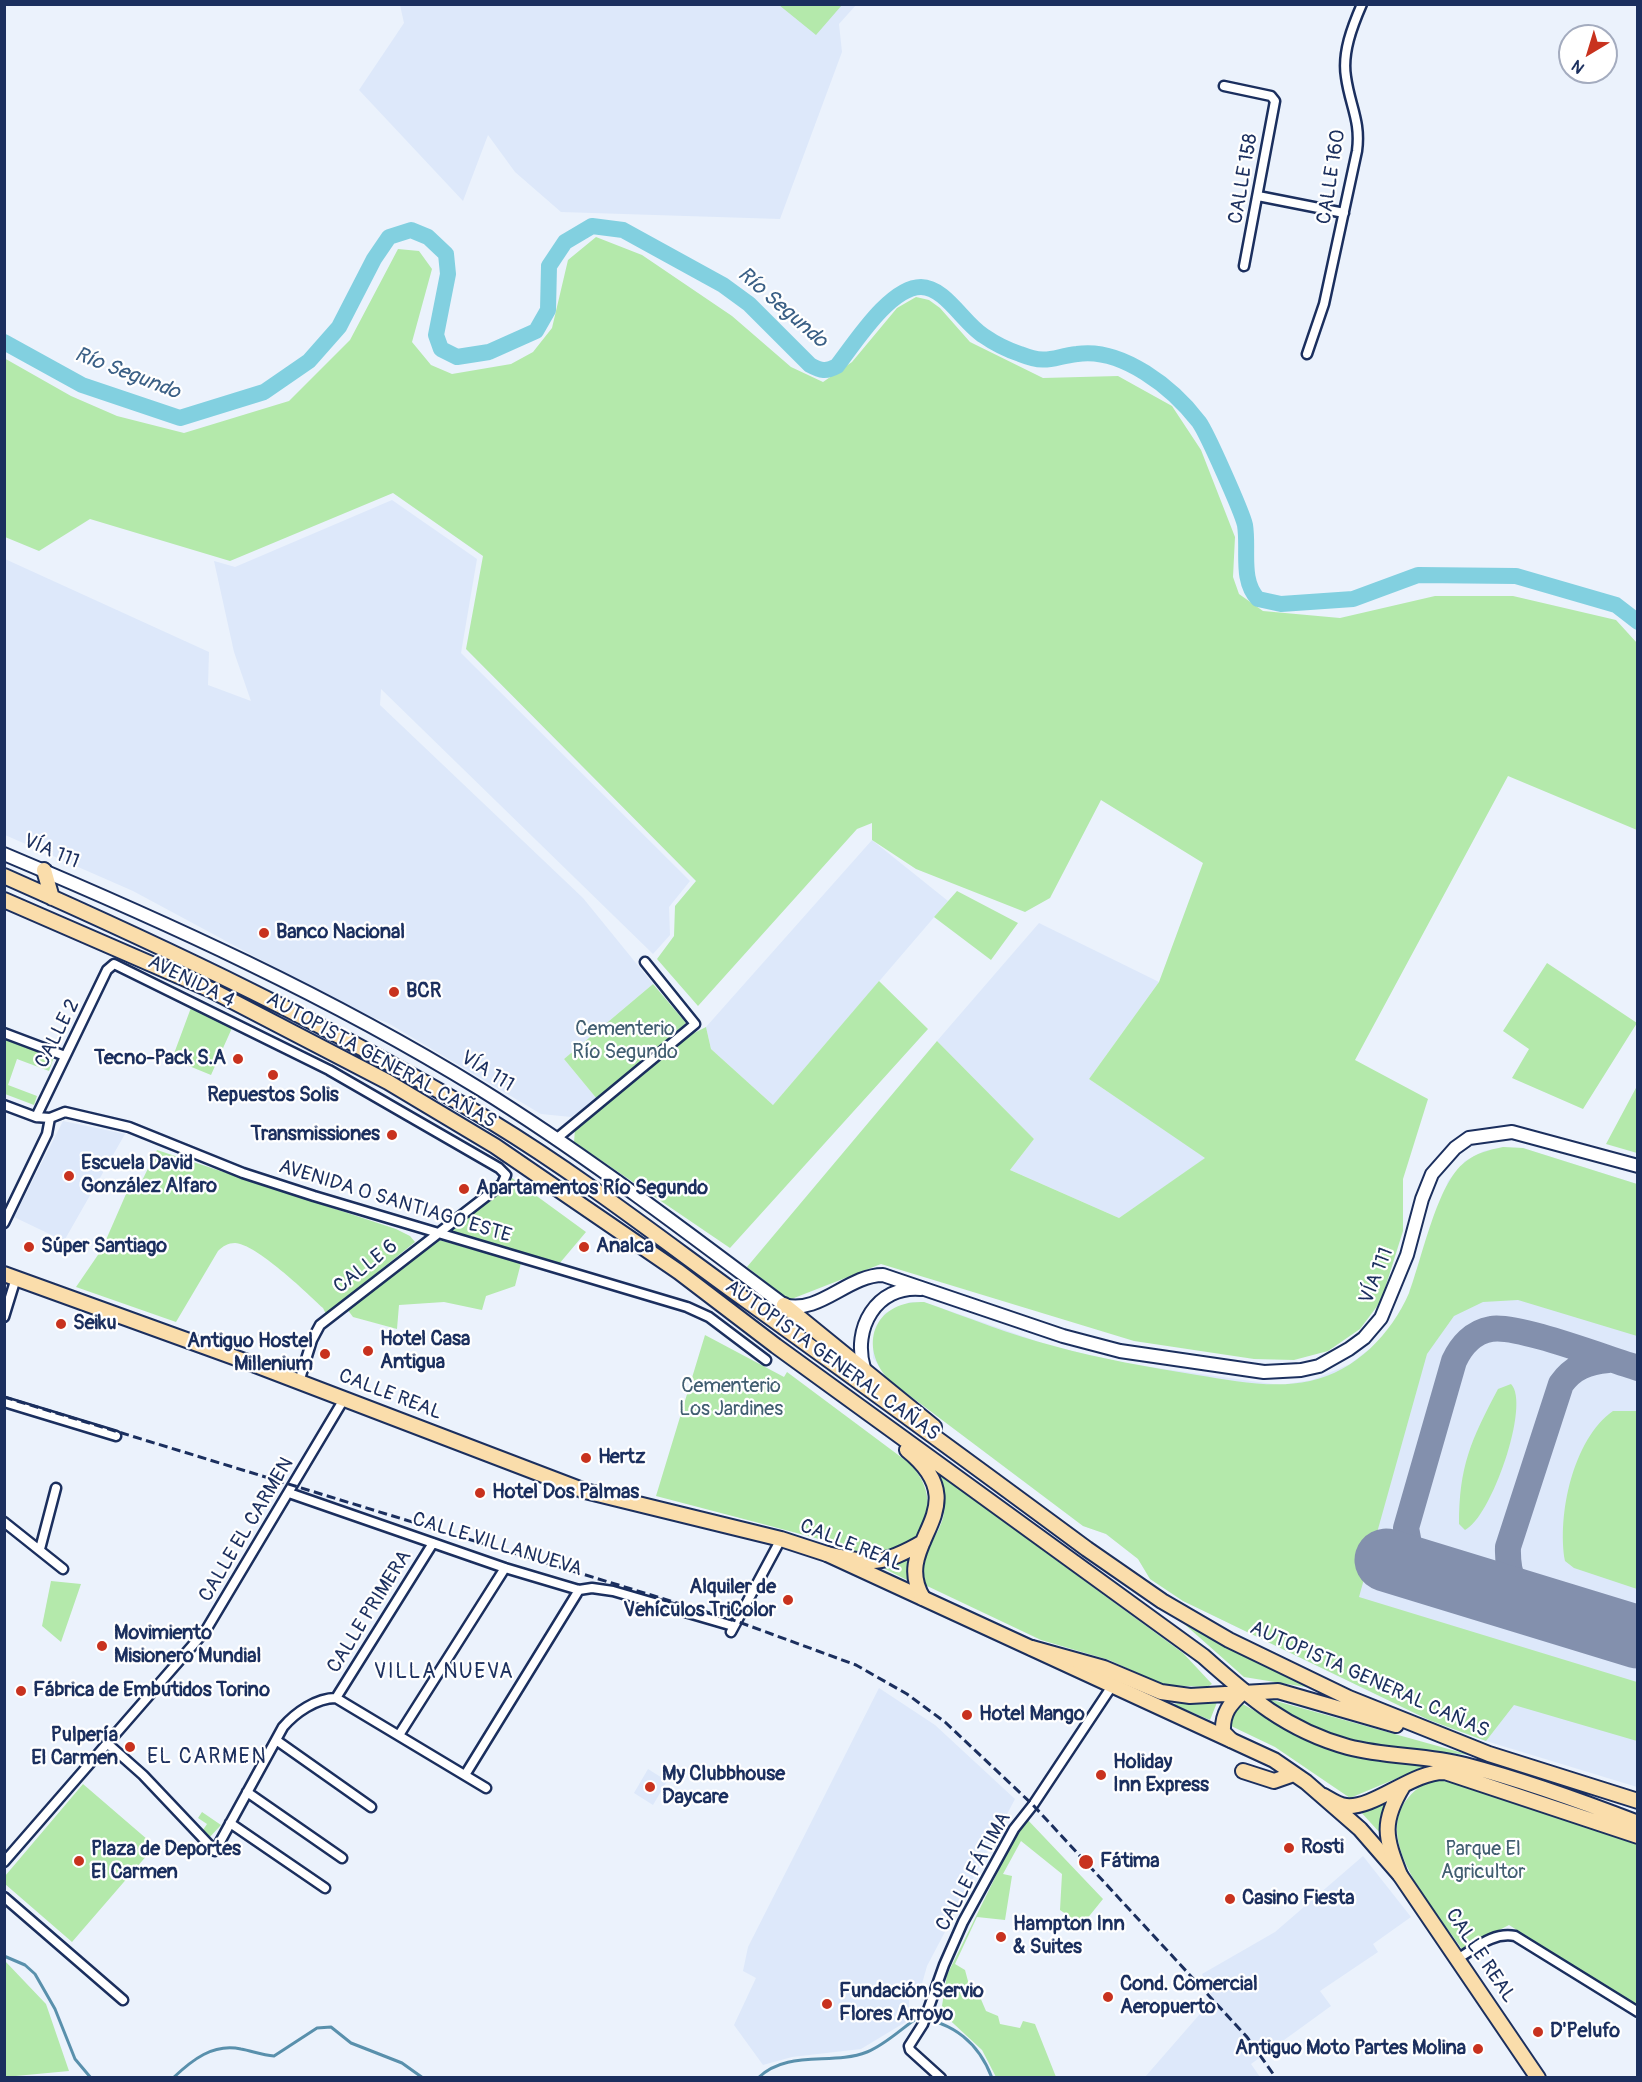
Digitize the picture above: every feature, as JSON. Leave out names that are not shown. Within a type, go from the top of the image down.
[{"type":"main road","name":"VÍA 111","points":[[4,854],[220,948],[460,1077],[556,1139],[784,1305],[805,1306],[876,1275],[894,1278],[1063,1336],[1120,1351],[1264,1372],[1301,1370],[1319,1366],[1349,1349],[1364,1338],[1381,1318],[1407,1255],[1422,1199],[1432,1174],[1455,1148],[1468,1138],[1512,1132],[1638,1166]]},
{"type":"main road","points":[[44,870],[52,898]]},
{"type":"main road","name":"AUTOPISTA GENERAL CAÑAS","points":[[4,876],[152,942],[284,1007],[396,1066],[495,1124],[636,1221],[1162,1601],[1229,1640],[1349,1698],[1461,1744],[1638,1801]]},
{"type":"main road","name":"AUTOPISTA GENERAL CAÑAS","points":[[4,900],[211,990],[388,1082],[495,1146],[679,1272],[776,1346],[1203,1656],[1243,1692],[1282,1720],[1312,1735],[1349,1748],[1465,1765],[1638,1823]]},
{"type":"main road","name":"CALLE REAL","points":[[10,1276],[345,1399],[585,1491],[781,1539],[827,1554],[1274,1760],[1324,1796],[1360,1829],[1400,1875],[1459,1958],[1536,2077]]},
{"type":"main road","name":"VÍA 111","points":[[864,1368],[860,1346],[861,1335],[869,1314],[884,1299],[905,1290],[927,1290]]},
{"type":"main road","points":[[784,1305],[864,1368],[1028,1506]]},
{"type":"main road","points":[[776,1346],[917,1459],[928,1472],[934,1486],[937,1507],[935,1517],[914,1563],[917,1587],[923,1598]]},
{"type":"main road","points":[[827,1554],[863,1562],[878,1562],[892,1558],[925,1541]]},
{"type":"main road","points":[[1032,1648],[1104,1668],[1161,1692],[1190,1696],[1278,1691],[1461,1744]]},
{"type":"main road","points":[[1231,1740],[1222,1732],[1224,1716],[1233,1701],[1243,1692]]},
{"type":"main road","points":[[1243,1772],[1274,1781],[1294,1774]]},
{"type":"main road","points":[[1324,1796],[1338,1804],[1352,1806],[1435,1772],[1456,1774],[1638,1836]]},
{"type":"main road","points":[[1400,1875],[1386,1833],[1389,1813],[1403,1786]]},
{"type":"street","name":"CALLE 160","points":[[1307,354],[1324,304],[1359,132],[1346,76],[1346,49],[1362,4]]},
{"type":"street","name":"CALLE 158","points":[[1224,86],[1274,99],[1244,266]]},
{"type":"street","points":[[1258,196],[1344,213]]},
{"type":"street","points":[[556,1139],[695,1024],[645,962]]},
{"type":"street","name":"CALLE 2","points":[[36,1117],[110,966]]},
{"type":"street","name":"AVENIDA 4","points":[[110,966],[121,966],[329,1070],[499,1168],[506,1175]]},
{"type":"street","points":[[4,1033],[65,1056]]},
{"type":"street","name":"AVENIDA 0 SANTIAGO ESTE","points":[[4,1105],[36,1117],[50,1118],[65,1112],[129,1127],[243,1173],[436,1234],[698,1311],[766,1360]]},
{"type":"street","points":[[4,1223],[47,1134],[50,1118]]},
{"type":"street","name":"CALLE 6","points":[[299,1382],[312,1340],[320,1324],[502,1184],[506,1175]]},
{"type":"street","points":[[4,1317],[10,1276]]},
{"type":"street","name":"CALLE EL CARMEN","points":[[4,1862],[206,1630],[345,1399]]},
{"type":"street","points":[[4,1402],[116,1436]]},
{"type":"street","points":[[40,1549],[56,1488]]},
{"type":"street","name":"CALLE VILLANUEVA","points":[[289,1493],[505,1568],[579,1590],[592,1588],[613,1591],[732,1629],[781,1539]]},
{"type":"street","points":[[4,1522],[63,1569]]},
{"type":"street","name":"CALLE PRIMERA","points":[[336,1698],[433,1544]]},
{"type":"street","points":[[399,1735],[505,1568]]},
{"type":"street","points":[[465,1774],[579,1590]]},
{"type":"street","name":"CALLE FÁTIMA","points":[[941,2078],[910,2050],[911,2041],[923,2024],[963,1922],[1014,1829],[1033,1805],[1112,1686]]},
{"type":"street","points":[[108,1744],[143,1775],[215,1851],[283,1727],[298,1712],[328,1698],[336,1698],[486,1788]]},
{"type":"street","points":[[276,1740],[371,1807]]},
{"type":"street","points":[[247,1792],[342,1858]]},
{"type":"street","points":[[230,1823],[326,1888]]},
{"type":"street","points":[[4,1897],[123,2000]]},
{"type":"street","points":[[1459,1958],[1492,1937],[1505,1934],[1515,1936],[1638,2012]]},
{"type":"shaded area","points":[[400,5],[856,5],[839,24],[842,52],[780,219],[561,212],[515,172],[488,135],[463,201],[359,90],[404,23]]},
{"type":"shaded area","points":[[392,500],[477,559],[461,653],[690,881],[669,907],[670,935],[653,954],[381,689],[380,705],[583,898],[653,984],[564,1059],[597,1099],[571,1117],[541,1114],[388,1023],[356,1011],[133,891],[5,835],[5,559],[209,652],[208,685],[251,701],[234,652],[214,561],[235,567]]},
{"type":"shaded area","points":[[872,840],[948,901],[773,1105],[711,1049],[706,1027]]},
{"type":"shaded area","points":[[1039,923],[1159,982],[1089,1079],[1206,1158],[1119,1218],[1010,1170],[1034,1139],[937,1041]]},
{"type":"shaded area","name":"Escuela David González Alfaro","points":[[63,1121],[125,1134],[64,1241],[14,1217]]},
{"type":"shaded area","points":[[1503,1147],[1523,1148],[1637,1184],[1637,1787],[1486,1741],[1429,1720],[1183,1601],[1150,1579],[1138,1559],[1106,1534],[1083,1526],[889,1380],[873,1358],[876,1326],[885,1313],[910,1302],[924,1302],[1051,1346],[1129,1364],[1280,1385],[1312,1380],[1350,1364],[1381,1340],[1402,1310],[1410,1293],[1448,1181],[1465,1161],[1484,1151]]},
{"type":"shaded area","points":[[879,1688],[935,1725],[1015,1799],[927,1966],[921,1987],[913,1985],[909,1995],[909,2020],[861,2049],[792,2057],[763,2065],[734,2025],[756,1978],[743,1971],[748,1947]]},
{"type":"shaded area","name":"My Clubbhouse Daycare","points":[[648,1769],[667,1781],[653,1805],[634,1793]]},
{"type":"shaded area","points":[[1363,1856],[1411,1917],[1373,1944],[1378,1952],[1320,1991],[1331,2006],[1251,2064],[1260,2077],[1145,2077],[1213,1999],[1202,1974],[1275,1932]]},
{"type":"green space","points":[[779,5],[842,5],[816,35]]},
{"type":"green space","points":[[596,237],[642,255],[732,316],[791,367],[823,382],[852,362],[897,308],[916,297],[929,300],[940,308],[970,342],[1043,378],[1118,376],[1172,406],[1201,450],[1235,537],[1233,577],[1239,594],[1263,611],[1340,618],[1435,596],[1513,596],[1616,620],[1637,643],[1637,830],[1508,776],[1355,1060],[1428,1099],[1403,1179],[1403,1231],[1381,1301],[1360,1329],[1328,1351],[1294,1360],[1254,1359],[1134,1341],[881,1264],[789,1300],[747,1267],[937,1041],[1034,1139],[1010,1170],[1119,1218],[1205,1158],[1089,1079],[1159,982],[1203,863],[1101,800],[1050,898],[1025,912],[916,869],[872,840],[872,823],[857,829],[698,1006],[657,959],[674,936],[675,906],[696,881],[466,649],[483,556],[393,493],[230,561],[90,519],[39,551],[5,537],[4,358],[71,396],[117,416],[184,433],[289,401],[350,340],[398,249],[419,251],[432,269],[412,342],[431,365],[452,374],[511,364],[533,352],[552,328],[568,260]]},
{"type":"green space","points":[[957,891],[1018,923],[991,960],[934,917]]},
{"type":"green space","points":[[1547,963],[1637,1023],[1583,1109],[1512,1078],[1529,1049],[1503,1031]]},
{"type":"green space","points":[[879,981],[928,1029],[730,1248],[574,1142],[575,1129],[692,1034],[706,1027],[711,1049],[773,1105]]},
{"type":"green space","name":"Cementerio Río Segundo","points":[[653,984],[686,1023],[597,1099],[564,1059]]},
{"type":"green space","points":[[192,1005],[232,1028],[211,1075],[172,1059]]},
{"type":"green space","points":[[4,1039],[54,1057],[49,1071],[17,1059],[8,1085],[37,1096],[34,1105],[5,1094]]},
{"type":"green space","points":[[1637,1086],[1638,1153],[1606,1144]]},
{"type":"green space","points":[[1503,1147],[1523,1148],[1637,1184],[1637,1336],[1518,1300],[1483,1302],[1454,1316],[1427,1354],[1359,1597],[1637,1682],[1637,1741],[1514,1705],[1486,1741],[1429,1720],[1183,1601],[1150,1579],[1138,1559],[1106,1534],[1083,1526],[889,1380],[879,1367],[874,1353],[873,1339],[876,1327],[883,1317],[893,1308],[907,1303],[924,1302],[1038,1342],[1143,1366],[1225,1380],[1268,1384],[1296,1383],[1327,1376],[1357,1360],[1370,1349],[1392,1323],[1409,1293],[1438,1204],[1455,1172],[1474,1156]]},
{"type":"green space","points":[[157,1150],[396,1229],[410,1236],[415,1242],[326,1314],[323,1308],[268,1260],[244,1245],[235,1243],[226,1245],[218,1251],[176,1322],[76,1287],[102,1249],[126,1194],[137,1191]]},
{"type":"green space","points":[[512,1178],[586,1232],[559,1264],[445,1234],[444,1230]]},
{"type":"green space","points":[[439,1240],[521,1263],[515,1286],[486,1296],[482,1310],[444,1302],[399,1305],[397,1329],[353,1317],[347,1309],[433,1241]]},
{"type":"green space","name":"Cementerio Los Jardines","points":[[705,1335],[784,1377],[787,1372],[909,1463],[923,1483],[928,1505],[925,1521],[915,1537],[901,1548],[884,1554],[866,1556],[850,1552],[823,1540],[656,1496]]},
{"type":"green space","points":[[1511,1384],[1516,1396],[1516,1414],[1505,1460],[1486,1505],[1475,1521],[1465,1530],[1459,1524],[1461,1486],[1468,1454],[1498,1389]]},
{"type":"green space","points":[[1613,1411],[1637,1411],[1637,1589],[1574,1568],[1565,1561],[1564,1522],[1571,1479],[1588,1440],[1599,1424]]},
{"type":"green space","points":[[939,1474],[1183,1653],[1212,1684],[1207,1687],[1164,1685],[1109,1660],[1041,1640],[925,1585],[922,1580],[923,1565],[938,1532],[945,1508]]},
{"type":"green space","points":[[910,1557],[909,1581],[879,1566]]},
{"type":"green space","points":[[51,1581],[81,1584],[61,1642],[42,1626]]},
{"type":"green space","points":[[1182,1622],[1324,1690],[1244,1677]]},
{"type":"green space","points":[[1258,1696],[1470,1755],[1391,1746],[1334,1734],[1300,1721]]},
{"type":"green space","points":[[1218,1700],[1210,1720],[1172,1704]]},
{"type":"green space","points":[[1241,1703],[1298,1736],[1363,1759],[1426,1766],[1350,1798],[1275,1747],[1229,1725],[1233,1710]]},
{"type":"green space","name":"Parque El Agricultor","points":[[1439,1780],[1481,1790],[1637,1842],[1637,2005],[1509,1925],[1462,1949],[1412,1876],[1402,1855],[1397,1835],[1399,1815],[1408,1798],[1422,1786]]},
{"type":"green space","name":"Plaza de Deportes El Carmen","points":[[83,1784],[155,1846],[72,1942],[5,1884],[5,1876]]},
{"type":"green space","points":[[1389,1796],[1381,1815],[1380,1833],[1359,1810]]},
{"type":"green space","points":[[202,1812],[221,1825],[209,1838],[203,1830],[207,1824],[198,1818]]},
{"type":"green space","points":[[1025,1817],[1103,1899],[1082,1925],[1060,1910],[1062,1874],[1021,1841],[1003,1874],[1012,1876],[1005,1920],[977,1917],[955,1964],[965,1970],[972,1996],[980,1997],[986,2011],[998,2016],[1000,2024],[1020,2028],[1023,2021],[1035,2024],[1056,2077],[996,2077],[982,2050],[941,2012],[947,1975]]},
{"type":"green space","points":[[5,1961],[46,2004],[69,2071],[5,2077]]},
{"type":"waterway","name":"Río Segundo","points":[[4,342],[82,385],[180,418],[264,392],[309,361],[339,327],[374,259],[389,237],[411,230],[428,237],[446,254],[448,274],[436,335],[441,349],[457,357],[489,352],[536,331],[548,310],[549,266],[565,242],[592,226],[623,230],[723,285],[749,304],[810,365],[820,370],[837,366],[874,318],[897,296],[909,289],[921,287],[938,293],[977,330],[992,341],[1015,352],[1044,360],[1077,354],[1094,354],[1129,363],[1161,384],[1199,422],[1245,525],[1247,574],[1252,591],[1258,599],[1281,604],[1353,599],[1418,575],[1516,576],[1616,605],[1638,622]]},
{"type":"waterway","points":[[4,1956],[25,1965],[35,1974],[55,2009],[75,2059],[91,2078]]},
{"type":"waterway","points":[[758,2078],[770,2069],[783,2064],[839,2058],[867,2052],[887,2041],[917,2018],[942,2024],[963,2036],[980,2054],[992,2078]]},
{"type":"waterway","points":[[173,2078],[195,2059],[221,2048],[241,2049],[274,2056],[317,2028],[331,2027],[351,2043],[402,2063],[423,2078]]},
{"type":"taxiway","points":[[1429,1572],[1409,1544],[1406,1528],[1454,1361],[1468,1340],[1491,1329],[1504,1329],[1563,1343],[1638,1368]]},
{"type":"taxiway","points":[[1543,1607],[1526,1595],[1515,1583],[1509,1568],[1508,1547],[1561,1384],[1571,1373],[1582,1366],[1608,1360]]},
{"type":"runway","points":[[1386,1560],[1638,1637]]},
{"type":"railway","points":[[4,1397],[736,1621],[856,1665],[907,1694],[945,1722],[1033,1805],[1247,2037],[1276,2078]]},
{"type":"place","name":"Banco Nacional","points":[[264,933]]},
{"type":"place","name":"BCR","points":[[394,992]]},
{"type":"place","name":"Tecno-Pack S.A","points":[[238,1059]]},
{"type":"place","name":"Repuestos Solis","points":[[273,1075]]},
{"type":"place","name":"Transmissiones","points":[[392,1135]]},
{"type":"place","name":"Escuela David González Alfaro","points":[[69,1176]]},
{"type":"place","name":"Apartamentos Río Segundo","points":[[464,1189]]},
{"type":"place","name":"Súper Santiago","points":[[29,1247]]},
{"type":"place","name":"Analca","points":[[584,1247]]},
{"type":"place","name":"Seiku","points":[[61,1324]]},
{"type":"place","name":"Hotel Casa Antigua","points":[[368,1351]]},
{"type":"place","name":"Antiguo Hostel Millenium","points":[[325,1354]]},
{"type":"place","name":"Hertz","points":[[586,1458]]},
{"type":"place","name":"Hotel Dos Palmas","points":[[480,1493]]},
{"type":"place","name":"Alquiler de Vehículos TriColor","points":[[788,1600]]},
{"type":"place","name":"Movimiento Misionero Mundial","points":[[102,1646]]},
{"type":"place","name":"Fábrica de Embutidos Torino","points":[[21,1691]]},
{"type":"place","name":"Hotel Mango","points":[[967,1715]]},
{"type":"place","name":"Pulpería El Carmen","points":[[130,1747]]},
{"type":"place","name":"Holiday Inn Express","points":[[1101,1775]]},
{"type":"place","name":"My Clubbhouse Daycare","points":[[650,1787]]},
{"type":"place","name":"Rosti","points":[[1289,1848]]},
{"type":"place","name":"Plaza de Deportes El Carmen","points":[[79,1861]]},
{"type":"place","name":"Fátima","points":[[1086,1862]]},
{"type":"place","name":"Casino Fiesta","points":[[1230,1899]]},
{"type":"place","name":"Hampton Inn & Suites","points":[[1001,1937]]},
{"type":"place","name":"Cond. Comercial Aeropuerto","points":[[1108,1997]]},
{"type":"place","name":"Fundación Servio Flores Arroyo","points":[[827,2004]]},
{"type":"place","name":"D'Pelufo","points":[[1538,2032]]},
{"type":"place","name":"Antiguo Moto Partes Molina","points":[[1478,2049]]},
{"type":"district","name":"VILLA NUEVA","points":[[444,1673]]},
{"type":"district","name":"EL CARMEN","points":[[207,1758]]}]
